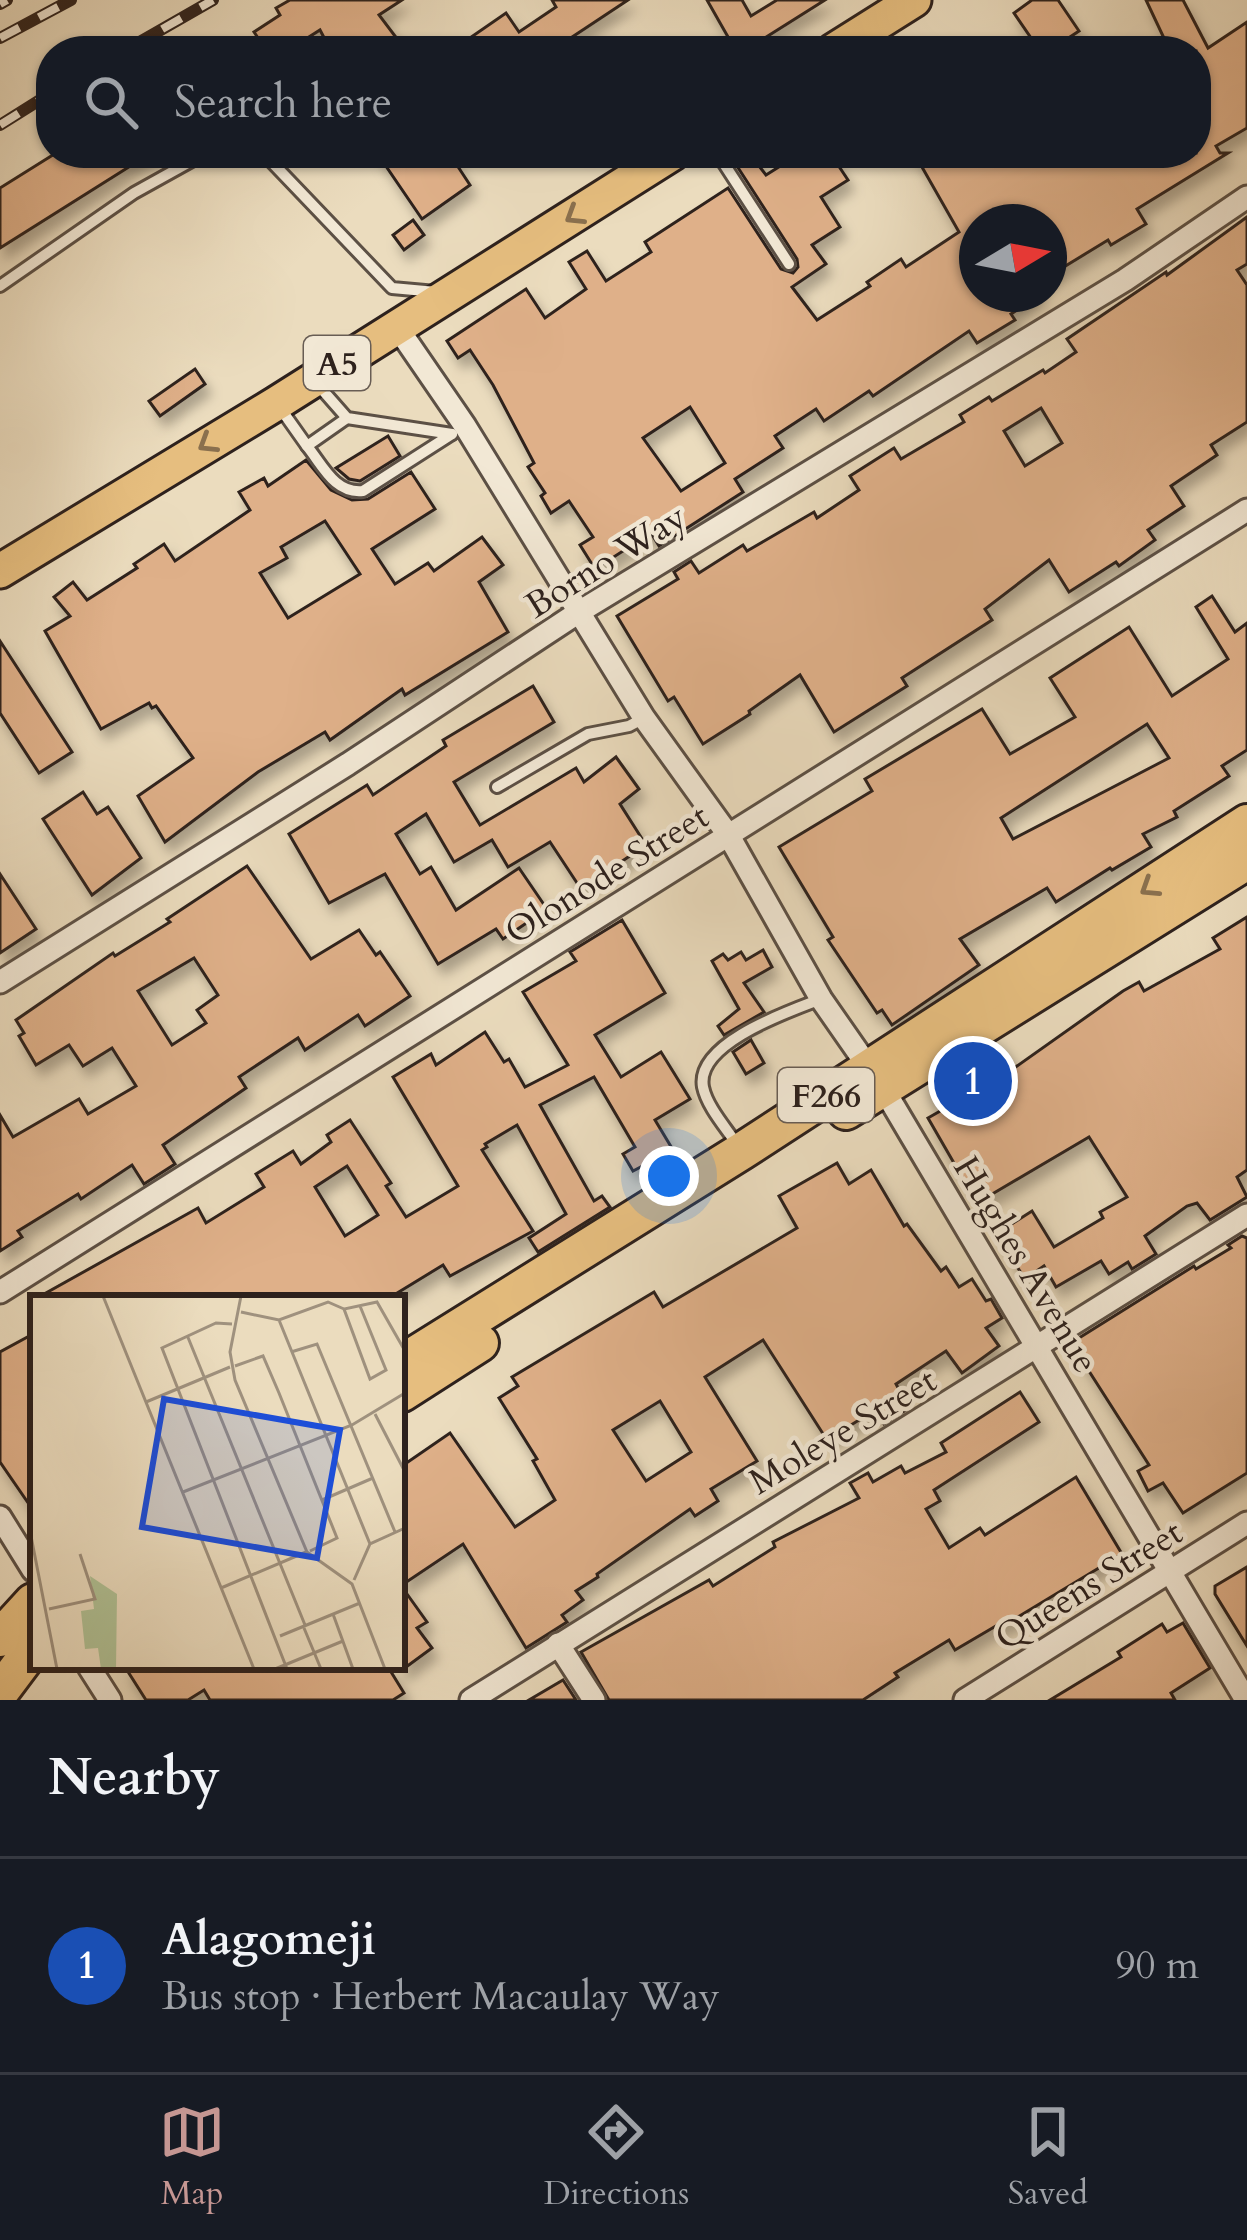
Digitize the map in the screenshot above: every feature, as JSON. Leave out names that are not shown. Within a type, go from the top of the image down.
[{"type":"highway","name":"F266","points":[[405,1391],[1247,823]]},
{"type":"highway","name":"F266","points":[[405,1361],[742,1151],[1247,860]]},
{"type":"highway","points":[[0,1638],[30,1605]]},
{"type":"highway","points":[[0,1692],[30,1652]]},
{"type":"main road","points":[[857,36],[914,0]]},
{"type":"main road","name":"A5","points":[[0,571],[649,168]]},
{"type":"street","name":"Borno Way","points":[[0,982],[348,764],[579,612],[1125,280],[1247,197]]},
{"type":"street","name":"Hughes Avenue","points":[[397,326],[458,430],[644,718],[728,836],[1246,1700]]},
{"type":"street","name":"Olonode Street","points":[[0,1292],[1247,510]]},
{"type":"street","name":"Moleye Street","points":[[471,1700],[1247,1215]]},
{"type":"street","points":[[0,1517],[30,1565]]},
{"type":"street","name":"Queens Street","points":[[965,1700],[1247,1523]]},
{"type":"street","points":[[558,1644],[594,1700]]},
{"type":"street","points":[[91,1670],[110,1700]]},
{"type":"lane","points":[[0,286],[134,193],[179,168]]},
{"type":"lane","points":[[277,168],[392,288],[450,293]]},
{"type":"lane","points":[[728,168],[789,264]]},
{"type":"lane","points":[[312,378],[346,418]]},
{"type":"lane","points":[[277,403],[339,487],[350,492],[363,491],[458,430]]},
{"type":"lane","points":[[308,446],[346,418],[458,430]]},
{"type":"lane","points":[[497,787],[588,734],[644,718]]},
{"type":"lane","points":[[742,1151],[704,1092],[703,1078],[722,1048],[751,1028],[821,998]]},
{"type":"building","points":[[290,0],[402,0],[379,15],[395,36],[323,36],[320,30],[311,36],[257,36],[254,32],[280,15],[276,8]]},
{"type":"building","points":[[552,0],[628,0],[574,36],[473,36],[506,13],[519,32],[556,7]]},
{"type":"building","points":[[707,0],[742,0],[751,16],[777,0],[825,0],[768,36],[727,36]]},
{"type":"building","points":[[1032,0],[1058,0],[1079,31],[1072,36],[1030,36],[1014,13]]},
{"type":"building","points":[[1146,0],[1183,0],[1202,36],[1163,36]]},
{"type":"building","points":[[1247,22],[1247,128],[1216,146],[1220,153],[1228,153],[1211,163],[1211,46]]},
{"type":"building","points":[[36,166],[127,168],[0,248],[0,188]]},
{"type":"building","points":[[387,168],[459,168],[470,185],[422,219]]},
{"type":"building","points":[[738,168],[761,168],[766,175],[777,168],[840,168],[848,180],[821,197],[840,227],[812,245],[826,264],[792,287],[817,320],[870,286],[867,282],[901,259],[906,267],[959,232],[959,312],[1014,312],[1015,320],[977,343],[969,331],[873,396],[869,391],[824,421],[816,409],[775,436],[783,448],[735,479],[743,492],[659,546],[651,533],[595,569],[580,545],[593,537],[569,501],[551,513],[528,467],[534,463],[493,385],[470,350],[458,358],[447,341],[526,289],[545,318],[586,289],[569,262],[587,251],[606,281],[651,252],[645,242],[728,188],[781,269],[793,273],[797,259]],"holes":[[[690,407],[725,463],[681,491],[643,438]]]},
{"type":"building","points":[[923,168],[1204,168],[1137,209],[1146,224],[1111,245],[1108,240],[1067,265],[1067,204],[959,204],[959,232]]},
{"type":"building","points":[[1247,217],[1247,264],[1237,270],[1247,285],[1247,422],[1211,445],[1217,455],[1171,486],[1184,506],[1148,530],[1155,540],[1119,566],[1116,562],[1069,592],[1049,560],[985,609],[992,620],[902,678],[907,686],[834,732],[800,675],[703,744],[674,697],[668,701],[617,616],[678,579],[674,572],[691,561],[699,573],[743,545],[747,551],[814,512],[817,518],[859,490],[850,476],[894,448],[901,459],[964,422],[960,415],[989,397],[992,401],[1045,373],[1076,352],[1067,339]],"holes":[[[1041,408],[1062,443],[1025,466],[1004,431]]]},
{"type":"building","points":[[413,220],[424,235],[404,250],[393,235]]},
{"type":"building","points":[[195,369],[205,384],[160,416],[149,401]]},
{"type":"building","points":[[388,436],[400,456],[360,481],[336,468]]},
{"type":"building","points":[[306,460],[331,490],[352,500],[368,499],[411,472],[435,509],[372,549],[395,584],[428,563],[434,571],[482,537],[503,565],[479,582],[508,632],[405,695],[402,689],[330,740],[325,732],[258,772],[165,842],[138,796],[193,758],[149,703],[101,729],[45,631],[70,616],[54,597],[73,582],[87,600],[164,544],[175,561],[250,510],[239,492],[264,478],[268,486]],"holes":[[[325,521],[360,574],[288,618],[260,573],[287,558],[281,547]]]},
{"type":"building","points":[[1212,596],[1235,632],[1247,623],[1247,750],[1222,766],[1229,776],[1174,811],[1177,817],[1143,834],[1151,847],[1056,902],[1047,888],[960,939],[979,965],[892,1025],[882,1010],[877,1013],[828,940],[833,937],[779,847],[872,791],[865,779],[982,709],[1010,754],[1075,717],[1050,678],[1129,627],[1172,696],[1228,659],[1196,607]],"holes":[[[1147,724],[1169,758],[1013,839],[1001,818]]]},
{"type":"building","points":[[0,641],[72,752],[39,773],[0,713]]},
{"type":"building","points":[[533,686],[554,722],[454,782],[480,825],[576,768],[584,782],[616,757],[639,789],[620,804],[646,845],[581,889],[550,842],[508,867],[492,840],[454,862],[426,814],[396,834],[420,874],[431,867],[456,910],[519,868],[547,909],[503,939],[496,929],[438,964],[385,874],[329,903],[289,834],[367,785],[373,795],[446,746],[443,740]]},
{"type":"building","points":[[83,792],[97,814],[108,807],[141,858],[92,895],[43,819]]},
{"type":"building","points":[[247,866],[311,959],[359,930],[410,996],[365,1026],[358,1015],[305,1050],[298,1038],[239,1077],[246,1088],[163,1145],[175,1164],[144,1184],[132,1165],[81,1199],[78,1194],[18,1231],[22,1237],[0,1251],[0,1115],[13,1137],[79,1099],[88,1114],[136,1086],[112,1048],[83,1066],[69,1045],[36,1065],[19,1036],[24,1033],[16,1020],[113,953],[170,922],[167,919]],"holes":[[[194,958],[218,995],[197,1010],[206,1023],[172,1045],[138,991]]]},
{"type":"building","points":[[0,874],[36,929],[0,953]]},
{"type":"building","points":[[1247,917],[1247,1170],[1237,1177],[1247,1197],[1210,1220],[1197,1203],[1187,1206],[1145,1236],[1156,1254],[1132,1269],[1128,1262],[1109,1274],[1101,1261],[1056,1287],[1044,1266],[1025,1279],[996,1234],[1032,1211],[1054,1247],[1103,1218],[1100,1212],[1127,1197],[1089,1137],[977,1203],[928,1118],[979,1093],[1123,991],[1139,982],[1144,991],[1220,949],[1213,938]]},
{"type":"building","points":[[622,920],[665,993],[595,1035],[621,1077],[661,1052],[690,1099],[655,1120],[673,1150],[633,1171],[623,1154],[635,1147],[594,1077],[540,1105],[594,1201],[602,1196],[610,1207],[538,1252],[529,1238],[566,1214],[517,1125],[482,1150],[533,1231],[450,1276],[443,1265],[394,1295],[42,1295],[198,1208],[206,1223],[264,1187],[256,1174],[293,1151],[301,1164],[331,1142],[327,1135],[350,1120],[391,1183],[386,1186],[406,1217],[458,1186],[393,1077],[431,1054],[436,1065],[485,1032],[525,1087],[568,1065],[523,992],[576,961],[570,952]],"holes":[[[347,1166],[378,1215],[345,1236],[315,1187]]]},
{"type":"building","points":[[763,950],[772,967],[744,983],[764,1012],[724,1035],[718,1026],[739,1009],[712,961],[723,954],[728,960],[741,952],[746,960]]},
{"type":"building","points":[[751,1040],[764,1063],[746,1074],[733,1052]]},
{"type":"building","points":[[837,1163],[849,1184],[871,1170],[904,1226],[941,1271],[946,1267],[959,1287],[972,1279],[986,1301],[991,1299],[1002,1318],[986,1328],[999,1346],[962,1373],[946,1351],[896,1384],[909,1408],[884,1424],[875,1410],[827,1440],[763,1340],[705,1377],[757,1461],[711,1489],[718,1501],[695,1516],[690,1509],[576,1591],[583,1600],[562,1615],[567,1622],[526,1648],[463,1544],[405,1583],[405,1464],[450,1433],[515,1527],[555,1500],[533,1461],[537,1459],[499,1398],[518,1386],[512,1377],[654,1292],[663,1307],[797,1228],[779,1196]],"holes":[[[660,1401],[691,1452],[646,1481],[613,1430]]]},
{"type":"building","points":[[1242,1236],[1247,1238],[1247,1473],[1183,1513],[1163,1483],[1148,1491],[1138,1471],[1149,1465],[1071,1343],[1231,1248],[1228,1245]]},
{"type":"building","points":[[30,1336],[30,1506],[0,1462],[0,1352]]},
{"type":"building","points":[[1020,1392],[1039,1422],[934,1490],[940,1501],[926,1509],[949,1548],[980,1528],[985,1535],[1076,1477],[1122,1554],[955,1650],[949,1640],[895,1673],[898,1677],[863,1700],[609,1700],[581,1652],[709,1580],[713,1586],[775,1547],[773,1542],[859,1498],[850,1483],[868,1473],[873,1482],[901,1466],[905,1473],[946,1452],[941,1443]]},
{"type":"building","points":[[1247,1567],[1247,1646],[1215,1594],[1215,1586]]},
{"type":"building","points":[[405,1591],[427,1622],[417,1628],[432,1648],[405,1668]]},
{"type":"building","points":[[1183,1623],[1210,1668],[1171,1693],[1175,1700],[1050,1700],[1121,1657],[1118,1652],[1162,1624],[1167,1632]]},
{"type":"building","points":[[127,1670],[390,1670],[404,1693],[393,1700],[210,1700],[204,1690],[188,1700],[146,1700]]},
{"type":"building","points":[[563,1680],[576,1700],[529,1700]]},
{"type":"railway","points":[[0,4],[7,0]]},
{"type":"railway","points":[[0,38],[71,0]]},
{"type":"railway","points":[[150,36],[213,0]]},
{"type":"railway","points":[[0,125],[36,102]]},
{"type":"place","name":"Alagomeji","points":[[973,1081]]}]
